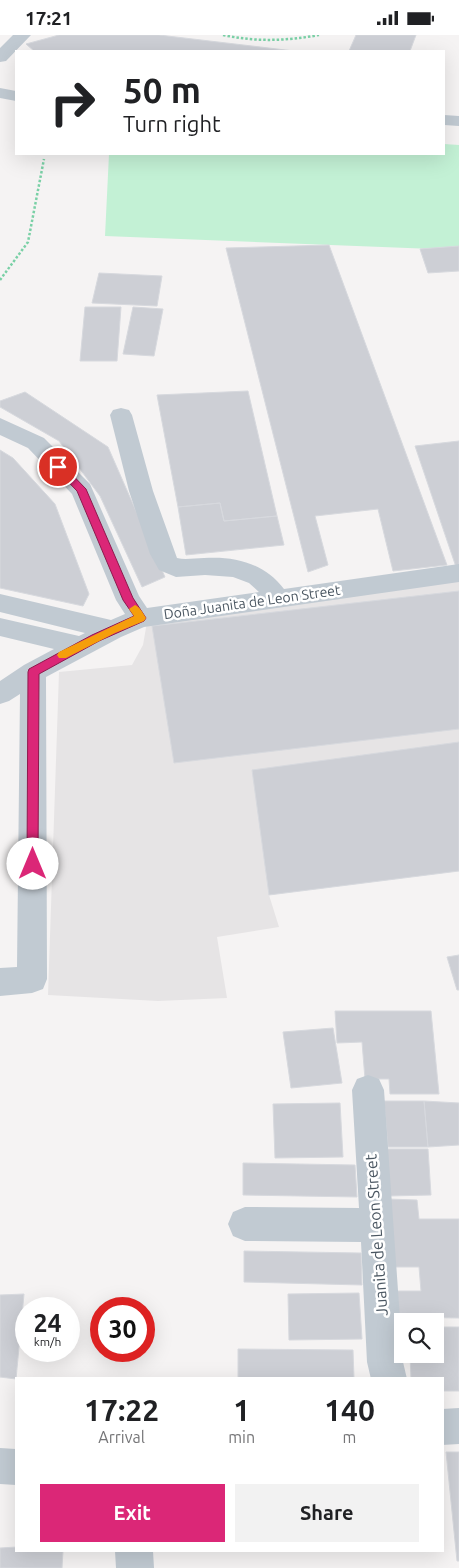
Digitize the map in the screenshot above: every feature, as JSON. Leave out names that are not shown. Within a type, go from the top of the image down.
[{"type":"street","points":[[0,57],[23,35]]},
{"type":"street","points":[[0,93],[15,96]]},
{"type":"street","points":[[445,120],[459,121]]},
{"type":"street","points":[[120,415],[141,491],[162,554],[168,564],[176,569],[230,568],[248,570],[272,588],[278,599]]},
{"type":"street","points":[[0,426],[36,443],[82,489],[128,600],[141,618]]},
{"type":"street","name":"Doña Juanita de Leon Street","points":[[0,694],[33,672],[80,646],[141,618],[459,573]]},
{"type":"street","points":[[0,603],[112,630]]},
{"type":"street","points":[[0,627],[80,646]]},
{"type":"street","points":[[0,982],[32,979],[33,672]]},
{"type":"street","name":"Juanita de Leon Street","points":[[368,1090],[384,1362],[388,1377]]},
{"type":"street","points":[[245,1224],[376,1225]]},
{"type":"street","points":[[444,1427],[459,1426]]},
{"type":"street","points":[[0,1466],[15,1467]]},
{"type":"street","points":[[134,1552],[135,1568]]},
{"type":"path","points":[[223,35],[239,39],[274,41],[319,35]]},
{"type":"path","points":[[0,281],[28,242],[44,159]]},
{"type":"shaded area","points":[[459,581],[459,871],[269,895],[279,927],[217,937],[227,998],[158,1001],[48,995],[59,672],[132,665],[143,645],[147,622]]},
{"type":"green space","points":[[445,144],[459,145],[459,250],[105,236],[109,155],[445,155]]},
{"type":"building","points":[[59,35],[159,35],[286,50],[33,50],[26,44]]},
{"type":"building","points":[[356,35],[416,35],[410,50],[349,50]]},
{"type":"building","points":[[329,245],[447,565],[393,571],[378,509],[315,516],[328,565],[308,572],[226,248]]},
{"type":"building","points":[[459,246],[459,271],[428,273],[420,249]]},
{"type":"building","points":[[99,273],[162,276],[157,306],[92,303]]},
{"type":"building","points":[[85,307],[121,307],[117,361],[80,361]]},
{"type":"building","points":[[133,307],[163,309],[154,356],[123,354]]},
{"type":"building","points":[[248,391],[277,516],[224,521],[220,503],[178,507],[157,395]]},
{"type":"building","points":[[25,392],[108,447],[165,577],[142,587],[100,496],[59,441],[0,407],[0,401]]},
{"type":"building","points":[[459,441],[459,567],[456,567],[415,446]]},
{"type":"building","points":[[0,450],[13,458],[55,504],[89,594],[83,606],[0,588]]},
{"type":"building","points":[[220,503],[224,521],[277,516],[284,545],[186,555],[178,507]]},
{"type":"building","points":[[459,591],[459,729],[174,763],[152,626]]},
{"type":"building","points":[[459,742],[459,871],[269,895],[252,770]]},
{"type":"building","points":[[459,955],[459,990],[457,990],[447,957]]},
{"type":"building","points":[[335,1011],[431,1011],[439,1094],[390,1094],[389,1079],[365,1079],[362,1042],[337,1043]]},
{"type":"building","points":[[333,1028],[342,1083],[291,1088],[283,1032]]},
{"type":"building","points":[[384,1101],[424,1101],[428,1147],[388,1147]]},
{"type":"building","points":[[424,1101],[459,1103],[459,1145],[428,1147]]},
{"type":"building","points":[[340,1103],[343,1157],[275,1158],[273,1104]]},
{"type":"building","points":[[385,1149],[428,1149],[431,1195],[388,1196]]},
{"type":"building","points":[[243,1163],[355,1165],[357,1197],[243,1195]]},
{"type":"building","points":[[387,1199],[417,1200],[419,1219],[459,1219],[459,1318],[444,1318],[444,1313],[395,1313],[394,1291],[421,1291],[419,1267],[392,1267]]},
{"type":"building","points":[[244,1251],[361,1253],[362,1285],[244,1282]]},
{"type":"building","points":[[359,1293],[362,1339],[289,1340],[288,1294]]},
{"type":"building","points":[[24,1294],[24,1297],[15,1297],[15,1362],[18,1362],[16,1377],[15,1379],[0,1377],[0,1295]]},
{"type":"building","points":[[444,1327],[459,1327],[459,1391],[444,1391],[444,1377],[411,1377],[410,1363],[444,1363]]},
{"type":"building","points":[[238,1349],[353,1350],[354,1377],[238,1377]]},
{"type":"building","points":[[446,1452],[459,1452],[459,1561],[457,1561]]},
{"type":"building","points":[[15,1547],[15,1552],[63,1552],[62,1568],[0,1568],[0,1548]]},
{"type":"slow traffic","points":[[62,655],[141,618],[135,609]]},
{"type":"route","points":[[33,864],[33,672],[96,638],[141,618],[128,600],[82,489],[58,467]]}]
